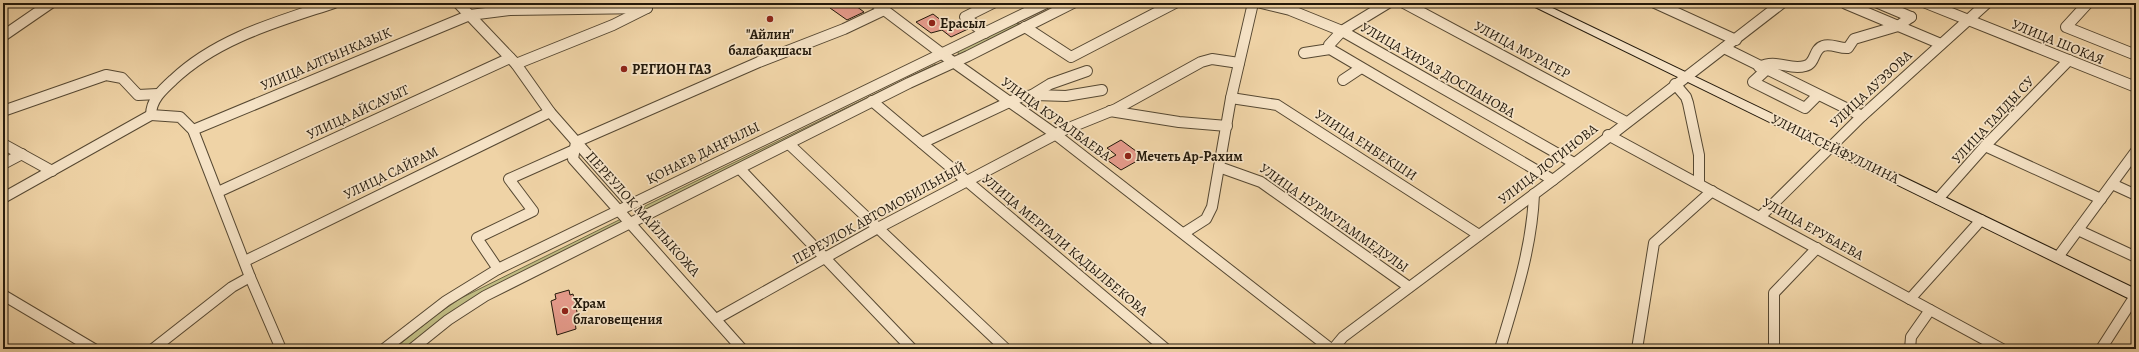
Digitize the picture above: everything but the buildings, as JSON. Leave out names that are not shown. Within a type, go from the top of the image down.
[{"type":"main road","name":"УЛИЦА СЕЙФУЛЛИНА","points":[[1533,3],[1680,80],[1830,147],[2136,296]]},
{"type":"street","points":[[3,36],[51,3]]},
{"type":"street","points":[[151,115],[152,107],[158,94],[185,67],[215,48],[334,3]]},
{"type":"street","name":"ПЕРЕУЛОК МАЙЛЫКОЖА","points":[[458,3],[513,61],[575,146],[574,159],[742,349]]},
{"type":"street","name":"УЛИЦА КУРАЛБАЕВА","points":[[875,3],[942,54],[1055,134],[1332,349]]},
{"type":"street","points":[[972,3],[980,9]]},
{"type":"street","points":[[985,33],[965,17],[993,3]]},
{"type":"street","name":"ҚОНАЕВ ДАҢҒЫЛЫ","points":[[384,349],[436,308],[498,269],[1046,3]]},
{"type":"street","points":[[412,349],[448,320],[485,296],[740,169],[872,101],[1073,3]]},
{"type":"street","points":[[1025,27],[1071,57],[1176,3]]},
{"type":"street","points":[[1184,233],[1200,224],[1209,214],[1212,207],[1239,63],[1253,3]]},
{"type":"street","name":"УЛИЦА ХИУАЗ ДОСПАНОВА","points":[[1261,3],[1290,10],[1342,31],[1574,163]]},
{"type":"street","points":[[1330,49],[1329,45],[1342,31],[1388,3]]},
{"type":"street","name":"УЛИЦА МУРАГЕР","points":[[1404,3],[1626,122]]},
{"type":"street","points":[[1655,3],[1736,40]]},
{"type":"street","name":"УЛИЦА ЛОГИНОВА","points":[[1332,349],[1343,337],[1553,180],[1608,135],[1680,80],[1736,40],[1782,3]]},
{"type":"street","points":[[1848,3],[1846,4],[1941,44]]},
{"type":"street","points":[[1818,95],[1805,108],[1753,82],[1762,68],[1774,62],[1800,67],[1807,66],[1812,62],[1816,51],[1821,46],[1829,45],[1846,48],[1853,43],[1854,40],[1898,26],[1911,17],[1878,3]]},
{"type":"street","name":"УЛИЦА ШОКАЯ","points":[[1926,3],[2136,87]]},
{"type":"street","name":"УЛИЦА АУЭЗОВА","points":[[1760,217],[1862,116],[1987,3]]},
{"type":"street","points":[[2088,3],[2066,27],[2136,55]]},
{"type":"street","name":"УЛИЦА АЛТЫНКАЗЫК","points":[[193,130],[470,15],[510,10],[649,5]]},
{"type":"street","name":"УЛИЦА АЙСАУЫТ","points":[[218,192],[513,61],[613,25],[649,5]]},
{"type":"street","points":[[498,269],[477,238],[533,211],[509,179],[575,146],[759,62],[844,29],[884,10]]},
{"type":"street","points":[[1724,48],[1862,116]]},
{"type":"street","points":[[1304,53],[1319,49],[1330,49],[1553,180]]},
{"type":"street","name":"ПЕРЕУЛОК АВТОМОБИЛЬНЫЙ","points":[[716,319],[878,228],[1055,134],[1110,112],[1207,60],[1239,63]]},
{"type":"street","name":"УЛИЦА ТАЛДЫ СУ","points":[[1938,199],[1986,146],[2069,60]]},
{"type":"street","points":[[1343,80],[1361,68]]},
{"type":"street","points":[[922,143],[1008,101],[1032,94],[1050,84],[1087,71]]},
{"type":"street","points":[[3,111],[106,75],[122,78],[134,94],[140,96],[158,94]]},
{"type":"street","points":[[1680,80],[1688,103],[1699,161],[1701,178],[1699,184]]},
{"type":"street","points":[[1032,94],[1051,97],[1066,97],[1102,90]]},
{"type":"street","name":"УЛИЦА ЕНБЕКШИ","points":[[1232,98],[1271,103],[1281,107],[1479,235]]},
{"type":"street","name":"УЛИЦА МЕРГАЛИ КАДЫЛБЕКОВА","points":[[872,101],[1166,349]]},
{"type":"street","name":"УЛИЦА САЙРАМ","points":[[244,260],[550,112]]},
{"type":"street","points":[[1110,112],[1179,122],[1227,126]]},
{"type":"street","points":[[3,198],[151,115],[180,117],[193,130],[250,277],[281,349]]},
{"type":"street","name":"УЛИЦА ЕРУБАЕВА","points":[[1608,135],[2002,349]]},
{"type":"street","points":[[3,144],[52,170]]},
{"type":"street","points":[[789,144],[1006,349]]},
{"type":"street","points":[[575,146],[592,157],[632,204]]},
{"type":"street","points":[[1986,146],[2100,199]]},
{"type":"street","points":[[2058,257],[2136,151]]},
{"type":"street","points":[[3,164],[22,154]]},
{"type":"street","name":"УЛИЦА НУРМУГАММЕДУЛЫ","points":[[1219,167],[1243,174],[1261,182],[1410,287]]},
{"type":"street","points":[[740,169],[827,258],[912,349]]},
{"type":"street","points":[[2112,184],[2136,195]]},
{"type":"street","points":[[1636,349],[1654,243],[1712,191]]},
{"type":"street","points":[[1500,349],[1520,279],[1532,221],[1534,194]]},
{"type":"street","points":[[1910,299],[1981,220]]},
{"type":"street","points":[[2078,230],[2136,257]]},
{"type":"street","points":[[1774,349],[1774,293],[1795,269],[1817,248]]},
{"type":"street","points":[[153,349],[232,287],[250,277]]},
{"type":"street","points":[[3,295],[94,349]]},
{"type":"street","points":[[2104,348],[2136,296]]},
{"type":"street","points":[[1910,349],[1911,337],[1930,310]]},
{"type":"shaded area","points":[[1016,23],[1023,25],[959,55],[958,51]]},
{"type":"shaded area","points":[[936,64],[941,68],[643,211],[645,206]]},
{"type":"shaded area","points":[[621,219],[624,221],[488,294],[411,349],[394,349],[436,315],[461,298]]},
{"type":"place","name":"\"Айлин\" балабақшасы","points":[[770,19]]},
{"type":"place","name":"Ерасыл","points":[[932,23]]},
{"type":"place","name":"РЕГИОН ГАЗ","points":[[624,69]]},
{"type":"place","name":"Мечеть Ар-Рахим","points":[[1128,156]]},
{"type":"place","name":"Храм благовещения","points":[[565,311]]}]
